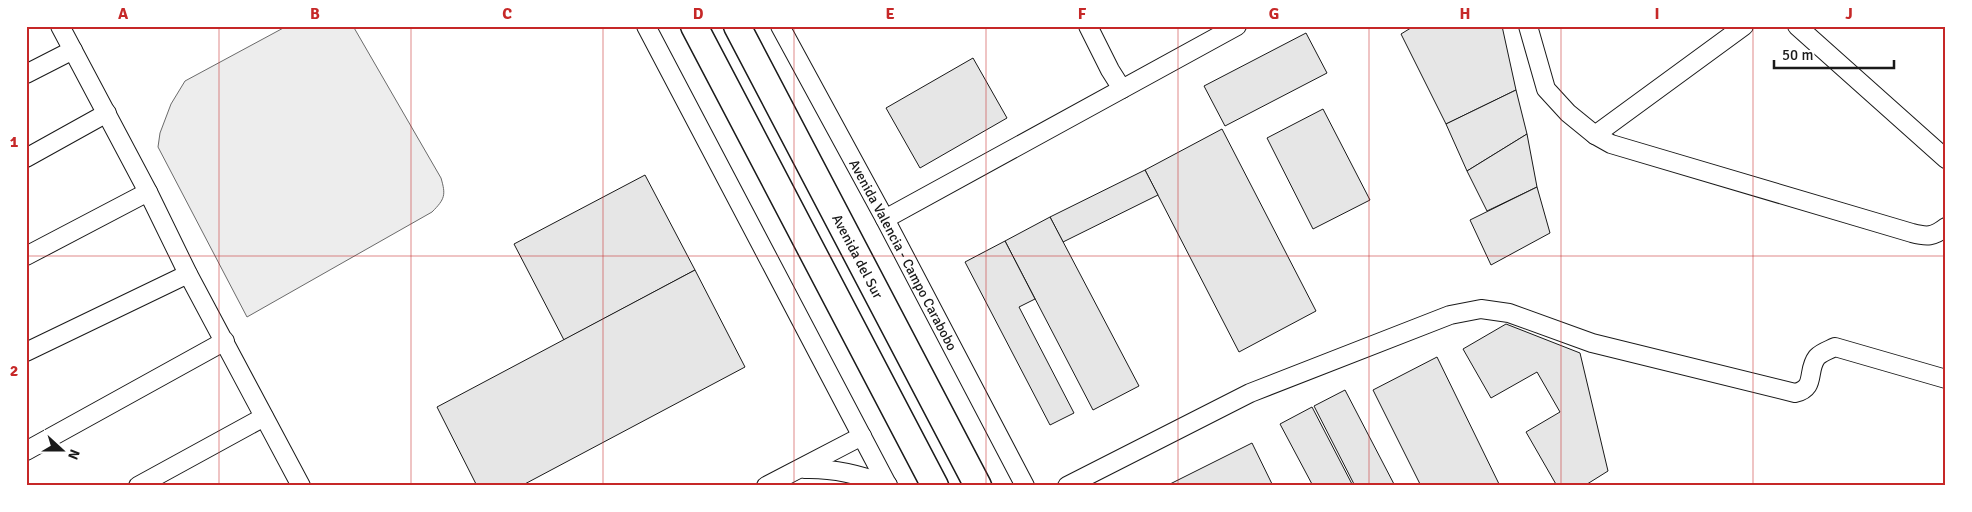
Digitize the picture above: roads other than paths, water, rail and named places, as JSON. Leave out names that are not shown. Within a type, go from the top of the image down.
[{"type":"highway","points":[[694,26],[935,486]]},
{"type":"highway","name":"Avenida del Sur","points":[[737,26],[978,486]]},
{"type":"street","points":[[60,26],[300,486]]},
{"type":"street","points":[[646,26],[888,486]]},
{"type":"street","name":"Avenida Valencia - Campo Carabobo","points":[[780,26],[885,219],[1026,486]]},
{"type":"street","points":[[1088,26],[1110,70],[1122,89]]},
{"type":"street","points":[[885,219],[1237,26]]},
{"type":"street","points":[[1528,26],[1546,89],[1568,113],[1595,136],[1611,144],[1928,237],[1946,227]]},
{"type":"street","points":[[1595,136],[1744,26]]},
{"type":"street","points":[[1797,26],[1946,158]]},
{"type":"street","points":[[26,74],[73,50]]},
{"type":"street","points":[[26,158],[107,113]]},
{"type":"street","points":[[26,256],[148,192]]},
{"type":"street","points":[[26,352],[188,274]]},
{"type":"street","points":[[1067,486],[1250,394],[1450,314],[1481,310],[1509,313],[1592,343],[1795,394],[1803,392],[1808,387],[1816,358],[1824,351],[1835,347],[1946,379]]},
{"type":"street","points":[[26,451],[225,342]]},
{"type":"street","points":[[138,486],[264,417]]},
{"type":"street","points":[[766,486],[862,436]]},
{"type":"street","points":[[800,469],[840,471],[868,478],[888,486]]}]
